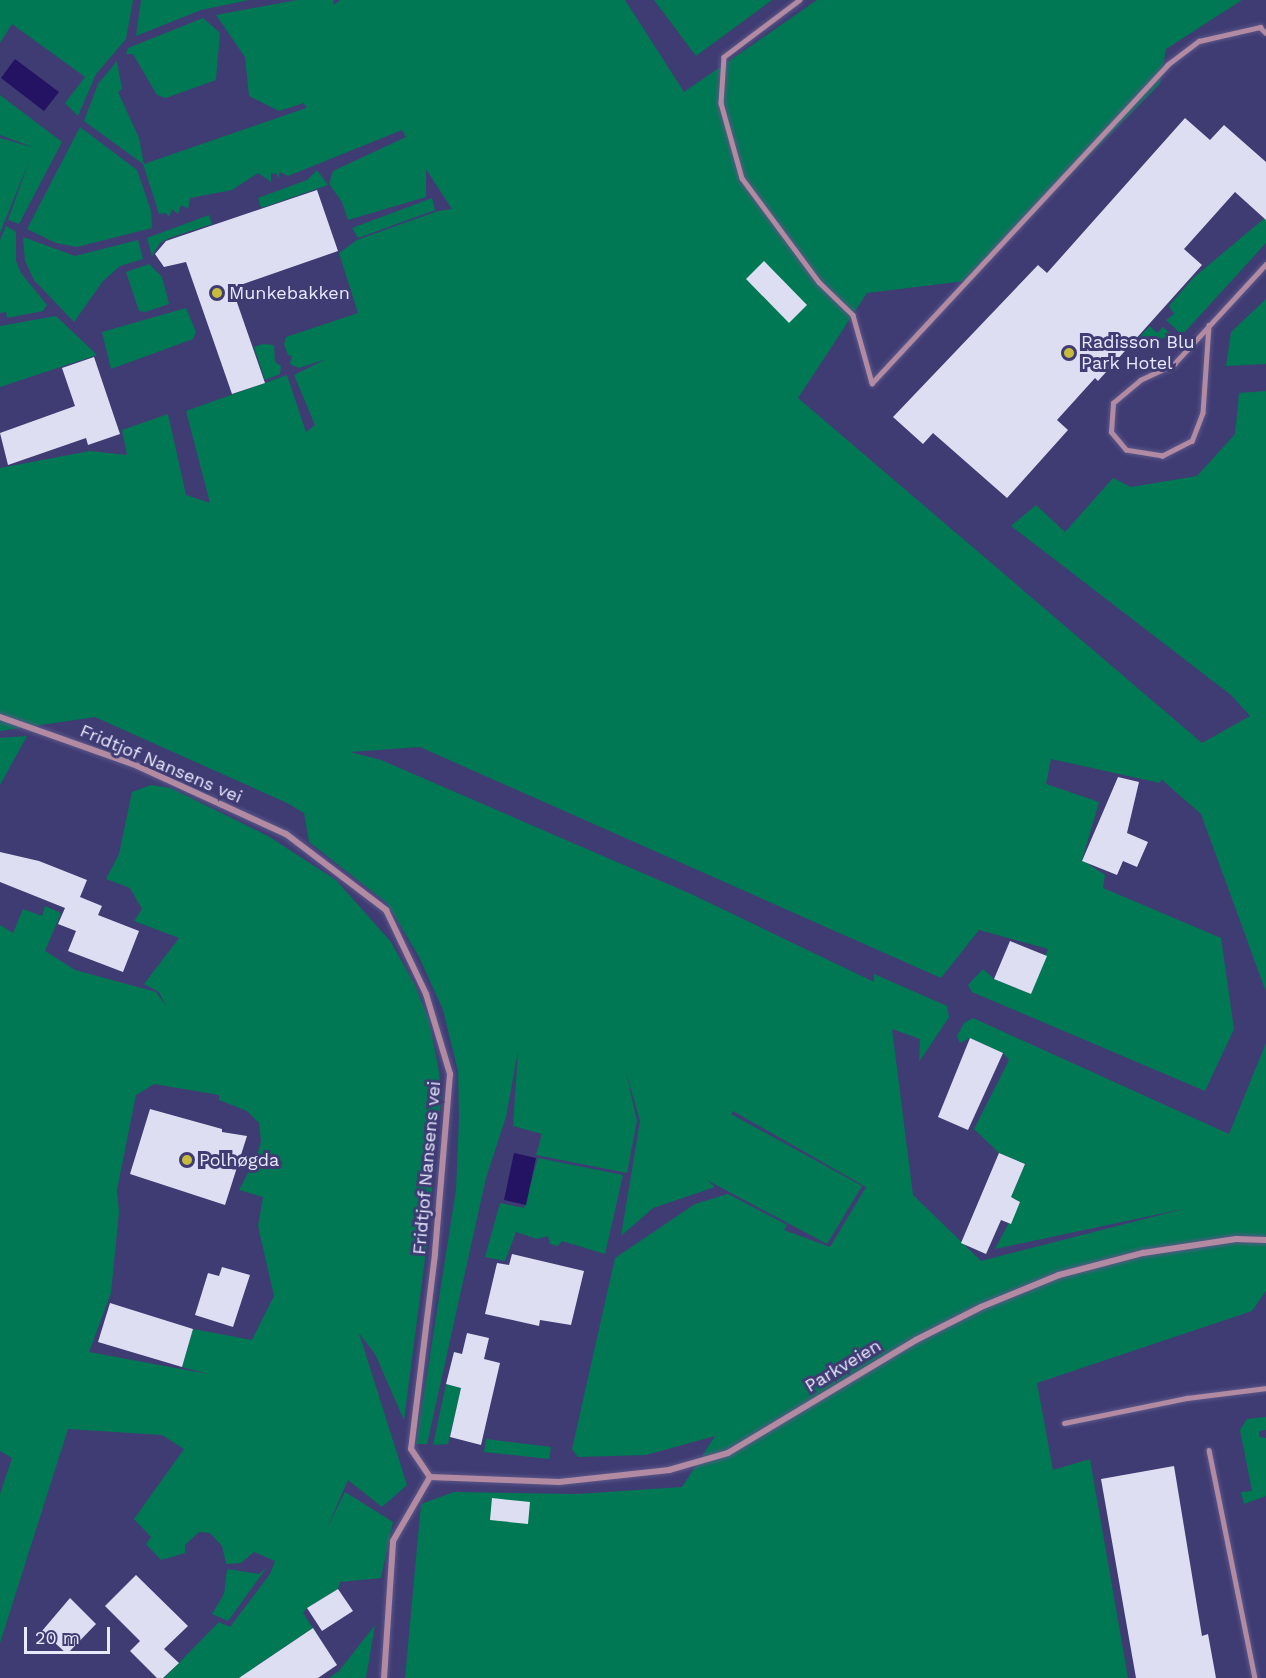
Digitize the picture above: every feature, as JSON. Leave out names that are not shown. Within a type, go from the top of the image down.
[{"type":"street","name":"Fridtjof Nansens vei","points":[[0,717],[133,764],[286,834],[386,910],[426,994],[450,1074],[435,1254],[411,1449],[430,1477]]},
{"type":"street","name":"Parkveien","points":[[430,1477],[551,1482],[669,1470],[728,1453],[916,1340],[981,1307],[1059,1275],[1143,1253],[1236,1239],[1266,1240]]},
{"type":"street","points":[[384,1678],[393,1541],[430,1477]]},
{"type":"lane","points":[[800,0],[724,57],[721,104],[742,177],[819,282],[853,315],[872,383],[1167,66],[1199,41],[1260,27],[1266,33]]},
{"type":"lane","points":[[1209,326],[1203,413],[1192,441],[1163,456],[1126,450],[1111,432],[1113,403],[1140,380],[1174,364],[1266,264]]},
{"type":"lane","points":[[1064,1423],[1188,1398],[1266,1388]]},
{"type":"lane","points":[[1209,1450],[1255,1678]]},
{"type":"green space","points":[[0,0],[133,0],[126,39],[96,74],[78,116],[65,103],[85,77],[12,24],[0,43]]},
{"type":"green space","points":[[141,0],[249,0],[201,10],[136,36]]},
{"type":"green space","points":[[297,0],[333,0],[334,5],[340,0],[625,0],[684,92],[817,0],[1242,0],[1166,49],[1160,84],[965,281],[867,293],[798,398],[1202,743],[1250,716],[1231,695],[1011,526],[1036,505],[1065,532],[1113,478],[1131,487],[1197,476],[1235,434],[1239,393],[1266,391],[1266,992],[1201,814],[1161,779],[1160,783],[1051,759],[1046,784],[1099,802],[1082,860],[1105,875],[1103,888],[1221,938],[1234,1029],[1205,1091],[972,992],[968,985],[983,969],[994,979],[1031,994],[1048,949],[979,930],[941,978],[420,747],[350,752],[381,760],[691,894],[874,982],[874,974],[947,1006],[949,1017],[919,1062],[920,1039],[892,1029],[913,1195],[981,1261],[1187,1208],[995,1249],[1020,1202],[1011,1197],[1025,1164],[999,1153],[974,1129],[1009,1060],[1003,1053],[970,1038],[960,1043],[957,1036],[964,1023],[973,1018],[1229,1134],[1266,1043],[1266,1291],[1252,1311],[1037,1383],[1053,1470],[1090,1459],[1128,1678],[405,1678],[421,1504],[454,1492],[577,1494],[682,1487],[715,1436],[646,1455],[578,1457],[572,1449],[615,1258],[695,1204],[728,1194],[787,1225],[784,1230],[830,1247],[866,1187],[733,1111],[731,1114],[862,1186],[827,1244],[707,1180],[715,1187],[653,1208],[621,1236],[640,1121],[626,1072],[637,1121],[627,1173],[536,1155],[542,1134],[513,1126],[518,1051],[506,1117],[486,1178],[427,1444],[416,1444],[456,1190],[459,1119],[458,1071],[443,1010],[419,957],[387,903],[309,842],[304,813],[287,803],[95,717],[0,731],[0,468],[90,451],[127,455],[122,430],[168,414],[186,495],[210,503],[186,411],[287,375],[306,432],[315,425],[294,375],[326,359],[299,368],[290,364],[292,356],[288,355],[284,344],[286,337],[358,313],[339,253],[357,240],[438,211],[452,209],[426,169],[426,197],[348,220],[342,202],[329,184],[333,171],[406,137],[402,130],[288,176],[280,172],[278,179],[277,174],[271,173],[271,182],[258,173],[232,190],[190,198],[188,209],[181,205],[178,214],[172,209],[169,217],[166,213],[159,214],[143,164],[84,121],[98,84],[117,61],[122,89],[118,92],[139,138],[144,164],[306,108],[304,103],[279,111],[249,96],[245,57],[216,15]]},
{"type":"green space","points":[[654,0],[772,0],[696,56]]},
{"type":"green space","points":[[203,18],[220,33],[216,80],[166,98],[157,95],[133,54],[126,54],[128,48]]},
{"type":"green space","points":[[0,95],[62,142],[19,224],[8,220],[29,161],[0,233],[0,138],[35,148],[0,135]]},
{"type":"green space","points":[[80,127],[137,170],[151,211],[152,228],[77,247],[56,243],[27,229]]},
{"type":"green space","points":[[317,170],[328,185],[261,208],[258,198],[307,180]]},
{"type":"green space","points":[[432,198],[435,210],[358,238],[352,228]]},
{"type":"green space","points":[[209,215],[212,224],[169,238],[160,243],[152,256],[147,238]]},
{"type":"green space","points":[[1266,217],[1266,243],[1182,335],[1166,320],[1174,314],[1169,306],[1193,278]]},
{"type":"green space","points":[[6,226],[16,232],[16,261],[21,273],[47,305],[43,311],[7,318],[6,312],[0,313],[0,240]]},
{"type":"green space","points":[[23,237],[75,256],[138,240],[143,259],[120,266],[103,281],[74,322],[34,280],[25,261]]},
{"type":"green space","points":[[149,264],[162,277],[169,304],[145,312],[139,311],[126,272]]},
{"type":"green space","points":[[1266,299],[1266,364],[1226,366],[1231,332]]},
{"type":"green space","points":[[186,308],[196,332],[193,339],[111,369],[102,332]]},
{"type":"green space","points":[[56,316],[97,355],[0,387],[0,326]]},
{"type":"green space","points":[[1150,326],[1157,333],[1163,327],[1173,336],[1132,345]]},
{"type":"green space","points":[[263,344],[274,345],[275,362],[281,366],[280,374],[265,380],[254,347]]},
{"type":"green space","points":[[27,736],[0,785],[0,738]]},
{"type":"green space","points":[[151,785],[171,788],[268,836],[336,880],[391,942],[415,985],[429,1020],[439,1071],[441,1100],[427,1244],[404,1420],[375,1354],[359,1333],[407,1485],[382,1507],[348,1480],[326,1530],[345,1492],[393,1522],[381,1578],[340,1582],[338,1589],[307,1608],[303,1613],[313,1628],[256,1666],[264,1678],[164,1678],[219,1622],[230,1627],[270,1574],[275,1561],[254,1552],[241,1563],[226,1564],[222,1546],[210,1533],[199,1532],[185,1545],[185,1553],[161,1560],[146,1544],[151,1537],[134,1519],[184,1449],[162,1435],[68,1429],[0,1643],[0,1494],[12,1458],[0,1451],[0,925],[13,933],[23,909],[42,916],[45,906],[61,913],[45,951],[75,970],[156,992],[166,1006],[159,992],[144,984],[179,938],[134,921],[142,909],[130,888],[106,879],[119,854],[132,792]],"holes":[[[154,1084],[219,1095],[219,1100],[247,1111],[259,1123],[261,1141],[257,1156],[239,1190],[263,1197],[258,1226],[274,1296],[252,1340],[193,1329],[182,1367],[208,1374],[89,1352],[111,1293],[119,1212],[117,1190],[136,1095]]]},
{"type":"green space","points":[[538,1158],[623,1175],[605,1254],[562,1241],[558,1246],[550,1244],[548,1236],[537,1239],[516,1232],[505,1261],[485,1257],[500,1203],[524,1208]]},
{"type":"green space","points":[[446,1384],[461,1388],[448,1444],[433,1445]]},
{"type":"green space","points":[[1266,1417],[1266,1430],[1259,1431],[1259,1437],[1266,1438],[1266,1496],[1244,1504],[1241,1492],[1252,1491],[1240,1430],[1247,1419]]},
{"type":"green space","points":[[486,1439],[551,1447],[549,1459],[484,1452]]},
{"type":"green space","points":[[267,1567],[228,1621],[212,1614],[224,1594],[227,1569],[259,1574]]},
{"type":"green space","points":[[375,1625],[366,1678],[329,1678],[339,1671]]},
{"type":"shaded area","points":[[15,59],[59,92],[44,111],[1,78]]},
{"type":"shaded area","points":[[514,1153],[536,1158],[526,1205],[504,1200]]},
{"type":"building","points":[[1185,118],[1210,140],[1224,125],[1266,162],[1266,220],[1235,192],[1184,249],[1202,265],[1098,381],[1095,378],[1057,420],[1068,430],[1007,498],[933,433],[923,444],[893,417],[1038,265],[1047,273]]},
{"type":"building","name":"Munkebakken","points":[[317,190],[338,251],[232,288],[265,383],[232,394],[186,262],[164,267],[155,254],[166,241]]},
{"type":"building","points":[[764,261],[807,305],[789,323],[746,279]]},
{"type":"building","points":[[94,357],[120,434],[88,445],[86,438],[8,465],[0,433],[75,406],[62,368]]},
{"type":"building","points":[[1118,777],[1139,782],[1127,833],[1148,842],[1137,867],[1123,861],[1117,875],[1082,861]]},
{"type":"building","points":[[0,852],[39,861],[87,880],[80,897],[102,906],[98,915],[139,931],[123,972],[68,951],[76,931],[58,924],[65,908],[0,882]]},
{"type":"building","points":[[1010,941],[1047,956],[1031,994],[994,979]]},
{"type":"building","points":[[970,1038],[1003,1053],[968,1130],[938,1117]]},
{"type":"building","name":"Polhøgda","points":[[150,1109],[222,1129],[222,1132],[247,1136],[225,1205],[130,1174]]},
{"type":"building","points":[[999,1153],[1025,1164],[1011,1197],[1020,1202],[1011,1224],[1001,1220],[986,1254],[961,1243]]},
{"type":"building","points":[[512,1254],[584,1271],[571,1325],[540,1320],[539,1326],[485,1314],[497,1263],[509,1265]]},
{"type":"building","points":[[222,1267],[250,1275],[233,1327],[195,1315],[208,1273],[219,1276]]},
{"type":"building","points":[[110,1303],[193,1329],[182,1367],[98,1342]]},
{"type":"building","points":[[467,1333],[489,1338],[484,1359],[500,1363],[481,1445],[450,1437],[461,1388],[446,1384],[454,1352],[462,1354]]},
{"type":"building","points":[[1174,1466],[1202,1636],[1208,1634],[1216,1678],[1136,1678],[1101,1479]]},
{"type":"building","points":[[492,1498],[530,1502],[528,1524],[490,1520]]},
{"type":"building","points":[[136,1575],[188,1626],[164,1649],[179,1663],[163,1678],[157,1678],[130,1651],[140,1641],[105,1606]]},
{"type":"building","points":[[338,1589],[353,1611],[322,1631],[307,1608]]},
{"type":"building","points":[[70,1598],[96,1624],[67,1654],[42,1631]]},
{"type":"building","points":[[313,1628],[337,1665],[318,1678],[239,1678]]},
{"type":"place","name":"Munkebakken","points":[[217,293]]},
{"type":"place","name":"Radisson Blu Park Hotel","points":[[1069,353]]},
{"type":"place","name":"Polhøgda","points":[[187,1160]]}]
